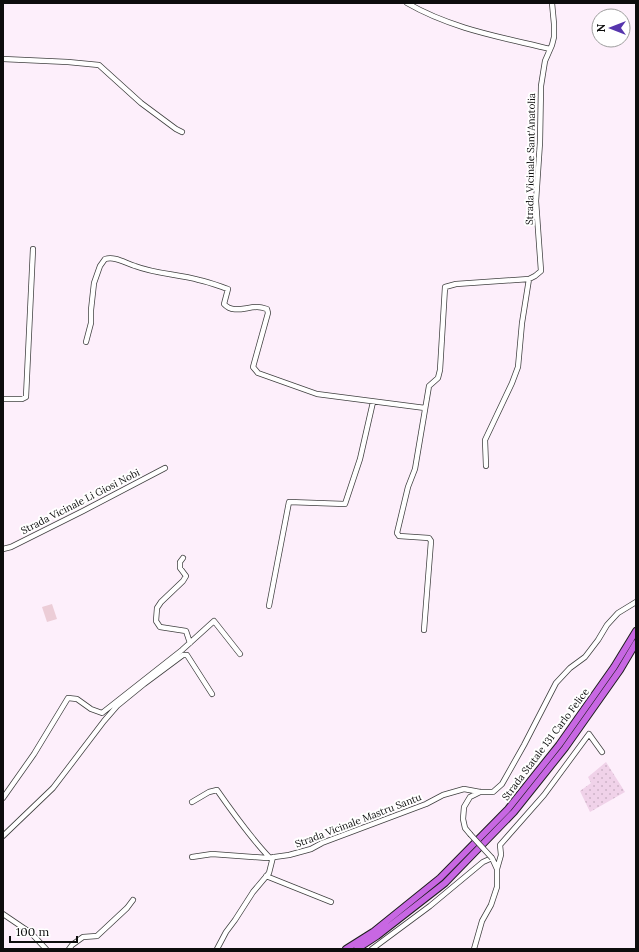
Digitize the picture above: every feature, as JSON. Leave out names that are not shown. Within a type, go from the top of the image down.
[{"type":"highway","name":"Strada Statale 131 Carlo Felice","points":[[346,949],[373,932],[440,878],[508,809],[559,745],[614,667],[636,631]]},
{"type":"highway","name":"Strada Statale 131 Carlo Felice","points":[[357,949],[377,936],[445,882],[514,812],[565,748],[620,670],[636,643]]},
{"type":"street","points":[[407,3],[441,20],[471,30],[550,49]]},
{"type":"street","name":"Strada Vicinale Sant'Anatolia","points":[[529,278],[536,276],[541,271],[536,201],[540,142],[541,86],[545,61],[554,37],[552,3]]},
{"type":"street","points":[[3,59],[99,65],[141,103],[182,132]]},
{"type":"street","points":[[3,399],[22,399],[26,397],[33,249]]},
{"type":"street","points":[[86,342],[91,323],[94,283],[100,266],[105,259],[116,259],[135,267],[161,274],[198,280],[228,290],[224,304],[226,307],[236,310],[257,307],[267,309],[268,313],[253,367],[258,373],[317,394],[425,408]]},
{"type":"street","points":[[424,630],[431,541],[429,538],[399,536],[397,533],[408,487],[415,469],[429,386],[438,378],[440,370],[445,287],[456,284],[529,278],[522,323],[518,367],[485,440],[486,466]]},
{"type":"street","points":[[269,606],[289,502],[345,504],[360,459],[373,402]]},
{"type":"street","name":"Strada Vicinale Li Giosi Nobi","points":[[3,549],[11,547],[84,511],[165,468]]},
{"type":"street","points":[[183,558],[180,562],[180,568],[186,576],[183,581],[161,602],[158,608],[156,621],[160,627],[186,631],[190,643]]},
{"type":"street","points":[[497,869],[492,858],[465,828],[463,819],[464,807],[470,798],[480,792],[492,792],[502,784],[556,683],[570,668],[585,657],[607,625],[618,613],[636,602]]},
{"type":"street","points":[[3,798],[34,754],[68,698],[77,699],[91,709],[102,713],[190,643],[214,621],[240,654]]},
{"type":"street","points":[[3,836],[53,788],[117,706],[183,655],[187,655],[212,694]]},
{"type":"street","points":[[474,949],[482,921],[491,905],[497,887],[497,869],[501,855],[500,845],[544,795],[589,734],[602,752]]},
{"type":"street","name":"Strada Vicinale Mastru Santu","points":[[192,857],[212,854],[271,858],[289,855],[311,849],[322,843],[426,804],[443,795],[464,789],[480,792]]},
{"type":"street","points":[[192,802],[209,792],[217,790],[262,849],[271,858],[269,873],[253,892],[226,932],[217,949]]},
{"type":"street","points":[[372,949],[430,906],[483,862],[492,858]]},
{"type":"street","points":[[266,876],[331,902]]},
{"type":"street","points":[[69,949],[72,945],[84,937],[97,936],[127,908],[133,900]]},
{"type":"street","points":[[3,914],[31,932],[46,949]]},
{"type":"shaded area","points":[[52,604],[57,619],[47,622],[42,607]]},
{"type":"shaded area","points":[[606,762],[625,792],[590,812],[580,791],[591,783],[588,777]]}]
